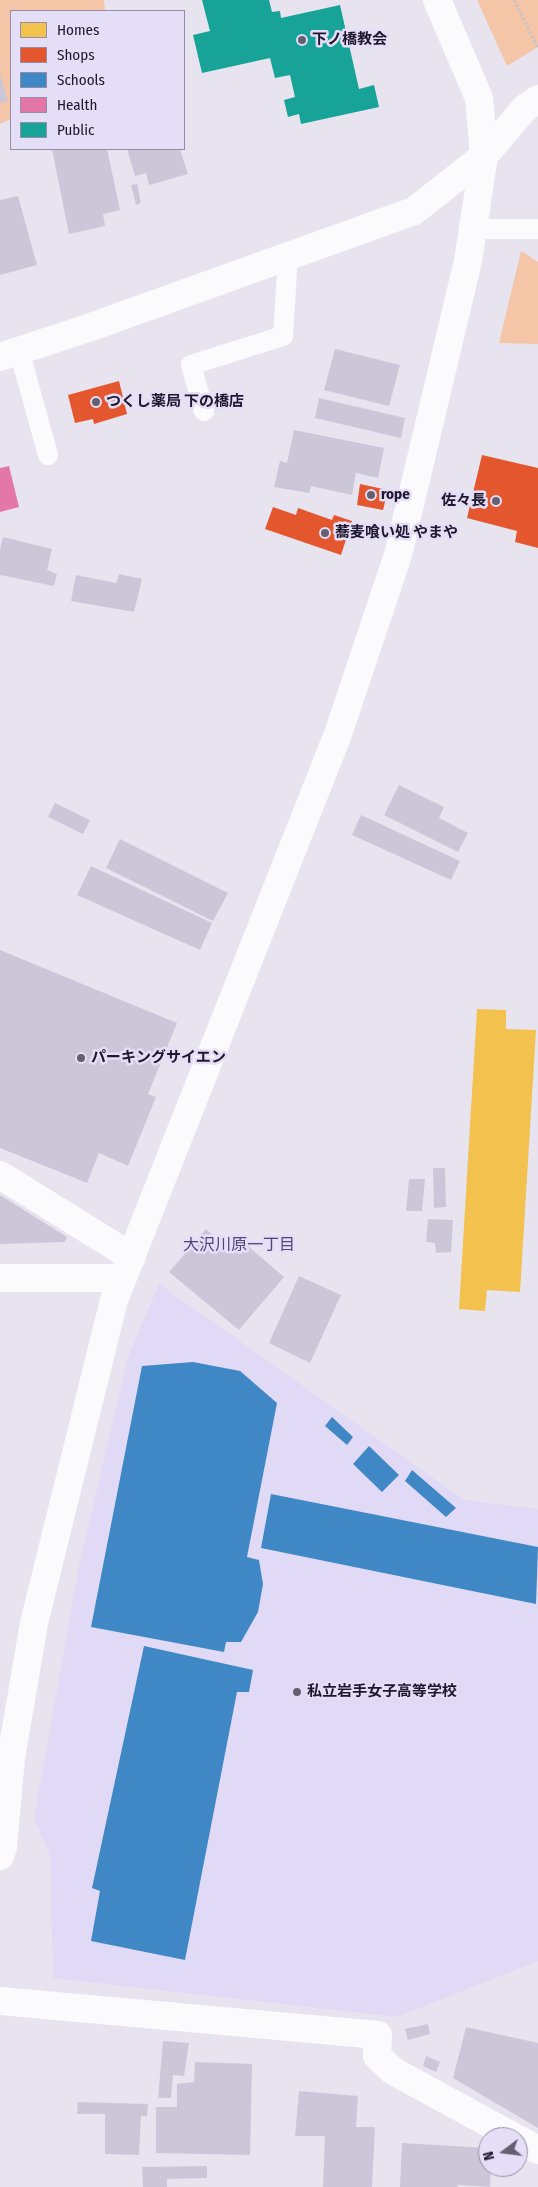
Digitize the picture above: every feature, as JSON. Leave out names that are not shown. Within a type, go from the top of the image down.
[{"type":"street","points":[[0,1856],[3,1847],[13,1749],[34,1623],[98,1363],[126,1268],[338,734],[398,555],[468,261],[484,156],[479,98],[437,0]]},
{"type":"street","points":[[10,353],[91,327],[414,211],[484,156],[532,104]]},
{"type":"street","points":[[0,1175],[126,1268]]},
{"type":"street","points":[[0,1278],[126,1268]]},
{"type":"street","points":[[0,2001],[378,2035],[376,2056],[393,2071],[496,2127]]},
{"type":"lane","points":[[473,229],[538,229]]},
{"type":"lane","points":[[204,411],[191,365],[282,336],[288,256]]},
{"type":"lane","points":[[10,353],[48,455]]},
{"type":"path","points":[[514,0],[538,48]]},
{"type":"shaded area","points":[[0,0],[104,0],[105,10],[10,10],[10,119],[0,124]]},
{"type":"shaded area","points":[[477,0],[538,0],[538,47],[507,66]]},
{"type":"shaded area","points":[[521,251],[538,262],[538,344],[499,343]]},
{"type":"shaded area","name":"私立岩手女子高等学校","points":[[159,1284],[464,1500],[538,1509],[538,1961],[397,2017],[53,1978],[50,1856],[34,1818],[79,1566],[128,1357]]},
{"type":"building: Homes","points":[[477,1009],[506,1010],[506,1029],[536,1030],[520,1292],[487,1290],[485,1311],[459,1309]]},
{"type":"building: Shops","points":[[119,381],[127,414],[94,424],[93,419],[75,423],[68,395]]},
{"type":"building: Shops","points":[[482,455],[538,468],[538,548],[515,542],[517,531],[467,518]]},
{"type":"building: Shops","points":[[360,484],[388,490],[383,510],[357,505]]},
{"type":"building: Shops","points":[[273,507],[296,515],[298,508],[332,520],[334,515],[352,521],[341,555],[265,529]]},
{"type":"building: Schools","points":[[193,1362],[240,1371],[277,1403],[247,1557],[259,1560],[263,1584],[258,1612],[241,1642],[226,1642],[224,1652],[91,1627],[142,1366]]},
{"type":"building: Schools","points":[[332,1417],[353,1437],[347,1445],[325,1426]]},
{"type":"building: Schools","points":[[369,1446],[399,1475],[382,1492],[353,1464]]},
{"type":"building: Schools","points":[[412,1470],[456,1508],[446,1517],[405,1481]]},
{"type":"building: Schools","points":[[271,1494],[538,1547],[536,1604],[261,1548]]},
{"type":"building: Schools","points":[[144,1646],[253,1670],[249,1692],[237,1692],[185,1960],[91,1941],[100,1891],[92,1888]]},
{"type":"building: Health","points":[[9,466],[19,507],[0,512],[0,468]]},
{"type":"building: Public","points":[[202,0],[269,0],[272,12],[280,11],[281,18],[340,5],[359,89],[374,85],[379,107],[301,124],[299,114],[288,117],[284,100],[295,97],[290,75],[275,78],[270,58],[202,73],[193,35],[210,31]]},
{"type":"building: Other","points":[[0,74],[8,101],[0,103]]},
{"type":"building: Other","points":[[52,150],[107,150],[120,210],[103,214],[105,226],[69,234]]},
{"type":"building: Other","points":[[127,150],[180,150],[188,174],[149,185],[146,173],[135,176]]},
{"type":"building: Other","points":[[137,184],[141,203],[136,205],[131,185]]},
{"type":"building: Other","points":[[18,196],[37,265],[0,275],[0,200]]},
{"type":"building: Other","points":[[335,349],[400,365],[389,406],[324,390]]},
{"type":"building: Other","points":[[319,398],[405,418],[401,438],[315,418]]},
{"type":"building: Other","points":[[294,430],[384,448],[378,478],[356,473],[352,495],[311,486],[309,493],[274,487],[280,461],[287,463]]},
{"type":"building: Other","points":[[3,537],[52,549],[47,570],[57,574],[54,586],[0,575],[0,550]]},
{"type":"building: Other","points":[[119,574],[142,579],[134,612],[71,601],[76,575],[116,583]]},
{"type":"building: Other","points":[[399,785],[444,807],[439,818],[468,833],[458,852],[384,815]]},
{"type":"building: Other","points":[[55,803],[90,820],[83,834],[48,817]]},
{"type":"building: Other","points":[[361,815],[460,861],[451,880],[352,835]]},
{"type":"building: Other","points":[[120,839],[228,893],[213,921],[106,868]]},
{"type":"building: Other","points":[[91,866],[212,923],[200,950],[77,895]]},
{"type":"building: Other","name":"パーキングサイエン","points":[[0,950],[177,1023],[148,1094],[156,1097],[128,1166],[99,1153],[87,1183],[0,1148]]},
{"type":"building: Other","points":[[433,1168],[445,1168],[446,1207],[434,1208]]},
{"type":"building: Other","points":[[409,1179],[425,1179],[422,1211],[406,1211]]},
{"type":"building: Other","points":[[0,1195],[67,1237],[65,1242],[0,1244]]},
{"type":"building: Other","points":[[428,1219],[453,1220],[451,1252],[436,1253],[435,1243],[426,1242]]},
{"type":"building: Other","points":[[206,1229],[230,1251],[242,1241],[284,1277],[239,1330],[169,1272]]},
{"type":"building: Other","points":[[299,1276],[341,1295],[310,1363],[269,1343]]},
{"type":"building: Other","points":[[428,2024],[430,2034],[408,2040],[405,2029]]},
{"type":"building: Other","points":[[466,2027],[538,2043],[538,2128],[453,2078]]},
{"type":"building: Other","points":[[163,2041],[189,2043],[184,2076],[173,2075],[171,2098],[158,2098]]},
{"type":"building: Other","points":[[426,2056],[440,2062],[436,2072],[423,2066]]},
{"type":"building: Other","points":[[195,2062],[252,2064],[250,2155],[156,2153],[156,2107],[177,2107],[177,2084],[194,2082]]},
{"type":"building: Other","points":[[299,2091],[358,2096],[356,2127],[375,2127],[372,2187],[323,2187],[325,2136],[295,2136]]},
{"type":"building: Other","points":[[78,2102],[148,2104],[147,2116],[141,2116],[139,2155],[105,2154],[105,2114],[77,2114]]},
{"type":"building: Other","points":[[402,2143],[478,2147],[478,2177],[490,2177],[490,2187],[458,2185],[458,2187],[400,2187]]},
{"type":"building: Other","points":[[207,2166],[207,2178],[167,2179],[167,2187],[143,2187],[142,2167]]},
{"type":"place","name":"下ノ橋教会","points":[[302,40]]},
{"type":"place","name":"つくし薬局 下の橋店","points":[[96,402]]},
{"type":"place","name":"rope","points":[[371,495]]},
{"type":"place","name":"佐々長","points":[[496,501]]},
{"type":"place","name":"蕎麦喰い処 やまや","points":[[325,533]]},
{"type":"place","name":"パーキングサイエン","points":[[81,1058]]},
{"type":"place","name":"私立岩手女子高等学校","points":[[297,1692]]},
{"type":"district","name":"大沢川原一丁目","points":[[239,1246]]}]
